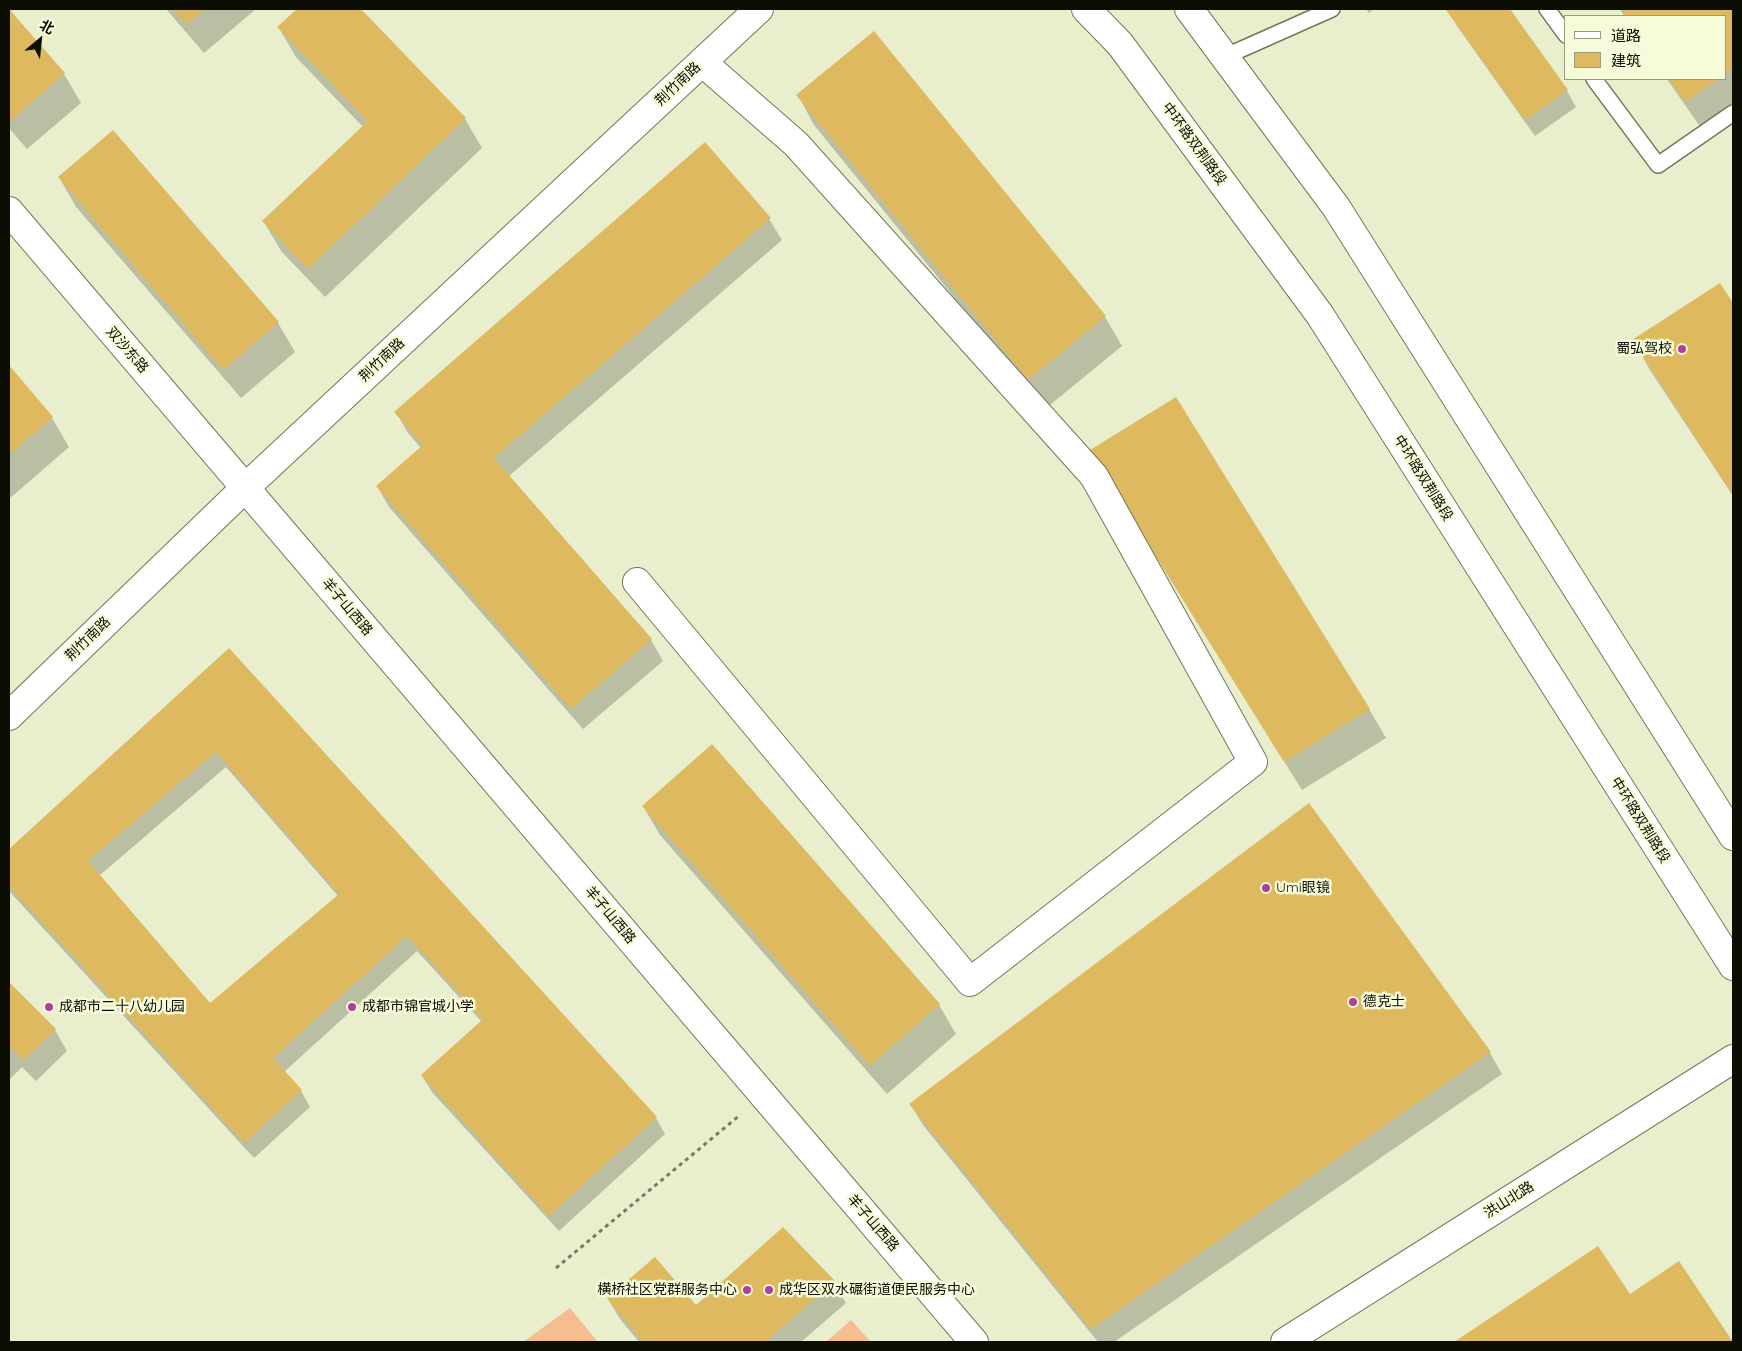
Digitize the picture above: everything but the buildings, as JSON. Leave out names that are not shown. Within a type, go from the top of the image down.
[{"type":"street","name":"荆竹南路","points":[[9,716],[245,488],[759,9]]},
{"type":"street","name":"中环路双荆路段","points":[[1086,9],[1120,44],[1320,316],[1733,966]]},
{"type":"street","points":[[1189,9],[1336,208],[1733,836]]},
{"type":"street","points":[[637,582],[970,982],[1252,762],[1094,476],[796,144],[702,62]]},
{"type":"street","name":"双沙东路","points":[[9,211],[245,488]]},
{"type":"street","name":"羊子山西路","points":[[245,488],[974,1342]]},
{"type":"street","name":"洪山北路","points":[[1285,1342],[1733,1059]]},
{"type":"lane","points":[[1224,57],[1332,9]]},
{"type":"lane","points":[[1547,9],[1564,31]]},
{"type":"lane","points":[[1595,80],[1658,165],[1733,114]]},
{"type":"path","points":[[556,1268],[764,1095]]},
{"type":"shaded area","points":[[570,1308],[598,1342],[523,1342]]},
{"type":"shaded area","points":[[851,1320],[871,1342],[826,1342]]},
{"type":"place","name":"蜀弘驾校","points":[[1682,349]]},
{"type":"place","name":"Umi眼镜","points":[[1266,888]]},
{"type":"place","name":"德克士","points":[[1353,1002]]},
{"type":"place","name":"成都市二十八幼儿园","points":[[49,1007]]},
{"type":"place","name":"成都市锦官城小学","points":[[352,1007]]},
{"type":"place","name":"横桥社区党群服务中心","points":[[747,1290]]},
{"type":"place","name":"成华区双水碾街道便民服务中心","points":[[769,1290]]}]
